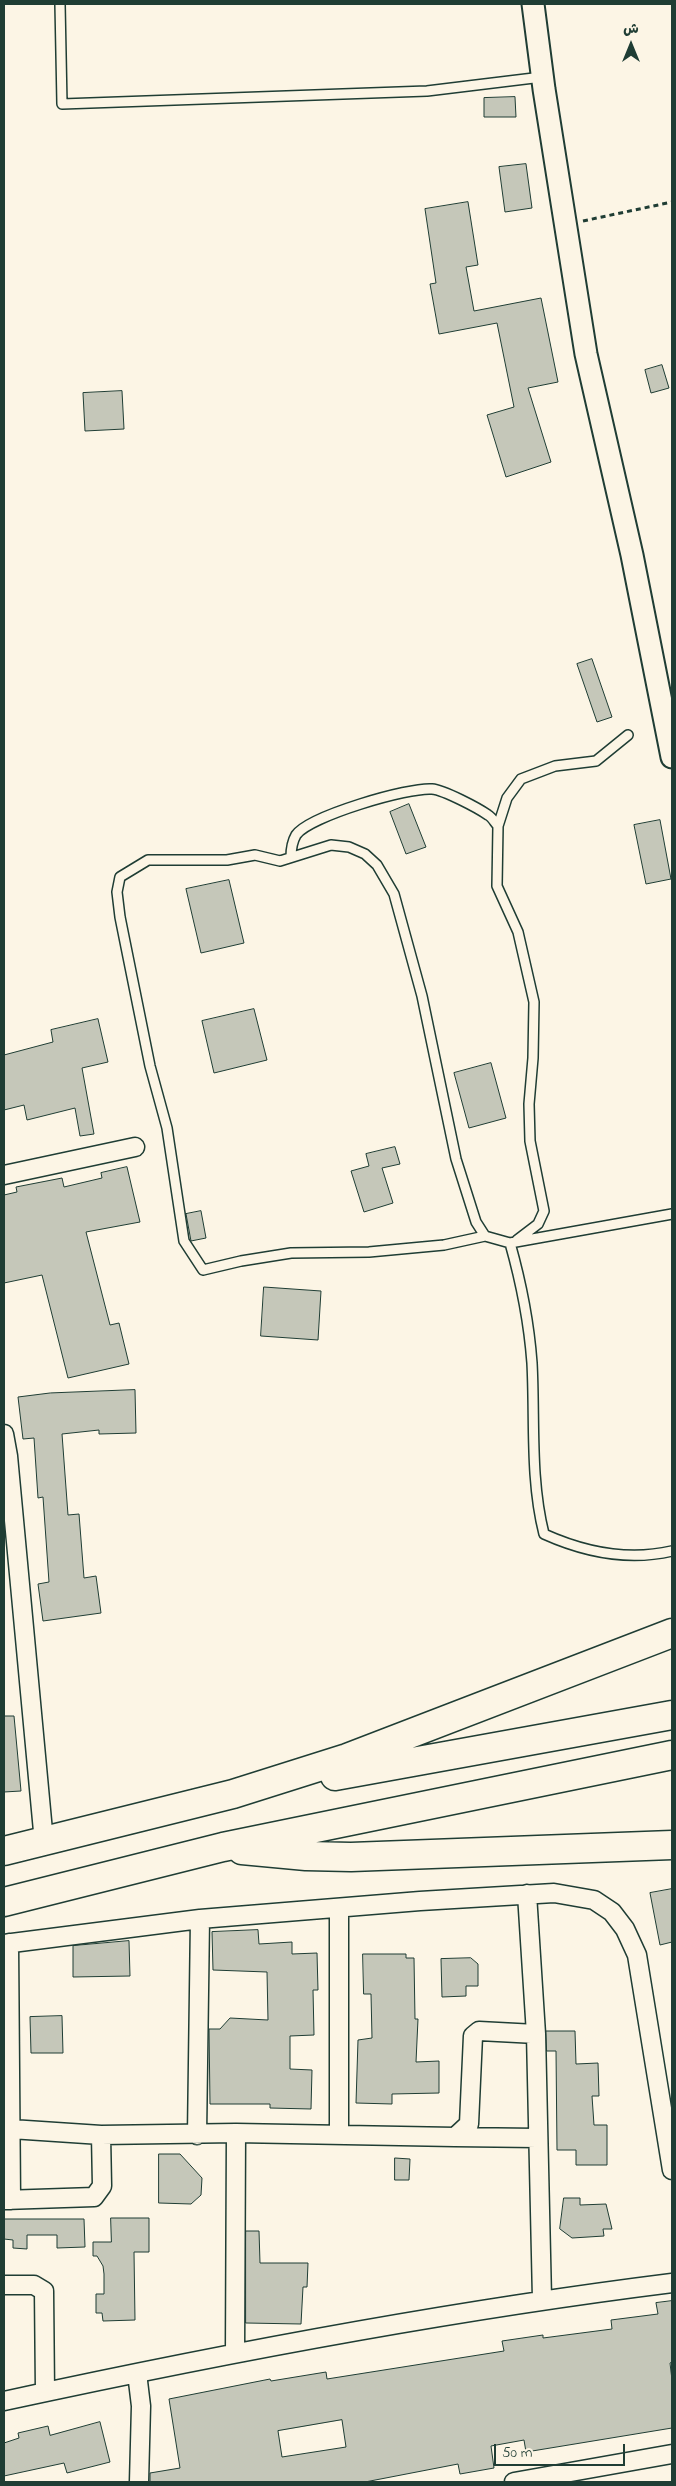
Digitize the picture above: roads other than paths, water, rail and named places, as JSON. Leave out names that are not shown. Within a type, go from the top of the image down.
[{"type":"highway","points":[[4,1851],[233,1794],[347,1758],[672,1633]]},
{"type":"highway","points":[[233,1794],[672,1714]]},
{"type":"highway","points":[[4,1902],[223,1846],[672,1755]]},
{"type":"highway","points":[[223,1846],[264,1854],[350,1857],[672,1845]]},
{"type":"street","points":[[533,4],[542,77],[586,354],[632,555],[672,757]]},
{"type":"street","points":[[4,1175],[135,1147]]},
{"type":"street","points":[[4,1434],[9,1466],[44,1842]]},
{"type":"street","points":[[101,2135],[102,2186],[94,2197],[7,2200],[11,2129],[6,1944],[200,1919],[554,1893],[594,1900],[612,1912],[625,1929],[637,1955],[672,2170]]},
{"type":"street","points":[[527,1894],[536,2034],[542,2299]]},
{"type":"street","points":[[339,2136],[340,1908]]},
{"type":"street","points":[[197,2135],[200,1919]]},
{"type":"street","points":[[455,2137],[468,2124],[473,2036],[479,2031],[536,2034]]},
{"type":"street","points":[[11,2129],[101,2135],[236,2133],[537,2138]]},
{"type":"street","points":[[235,2353],[236,2133]]},
{"type":"street","points":[[4,2401],[235,2353],[542,2299],[672,2283]]},
{"type":"street","points":[[4,2285],[34,2285],[44,2291],[45,2392]]},
{"type":"street","points":[[137,2373],[141,2406],[139,2482]]},
{"type":"street","points":[[514,2482],[672,2454]]},
{"type":"lane","points":[[60,4],[62,104],[427,91],[542,77]]},
{"type":"lane","points":[[510,1243],[525,1236],[538,1224],[544,1211],[530,1141],[529,1104],[533,1058],[534,1002],[518,932],[497,886],[498,826],[507,798],[521,779],[555,766],[596,761],[628,736]]},
{"type":"lane","points":[[291,857],[291,845],[297,833],[321,820],[368,802],[410,790],[434,789],[489,815],[498,826]]},
{"type":"lane","points":[[485,1236],[476,1222],[456,1158],[422,996],[394,894],[377,865],[365,854],[349,847],[331,845],[280,861],[255,855],[227,860],[148,860],[120,877],[117,892],[120,917],[150,1066],[167,1128],[184,1241],[203,1270],[241,1261],[291,1253],[369,1252],[444,1244],[485,1236],[510,1243],[672,1214]]},
{"type":"lane","points":[[510,1243],[522,1288],[528,1325],[532,1363],[538,1510],[544,1534],[570,1545],[598,1552],[650,1556],[672,1551]]}]
